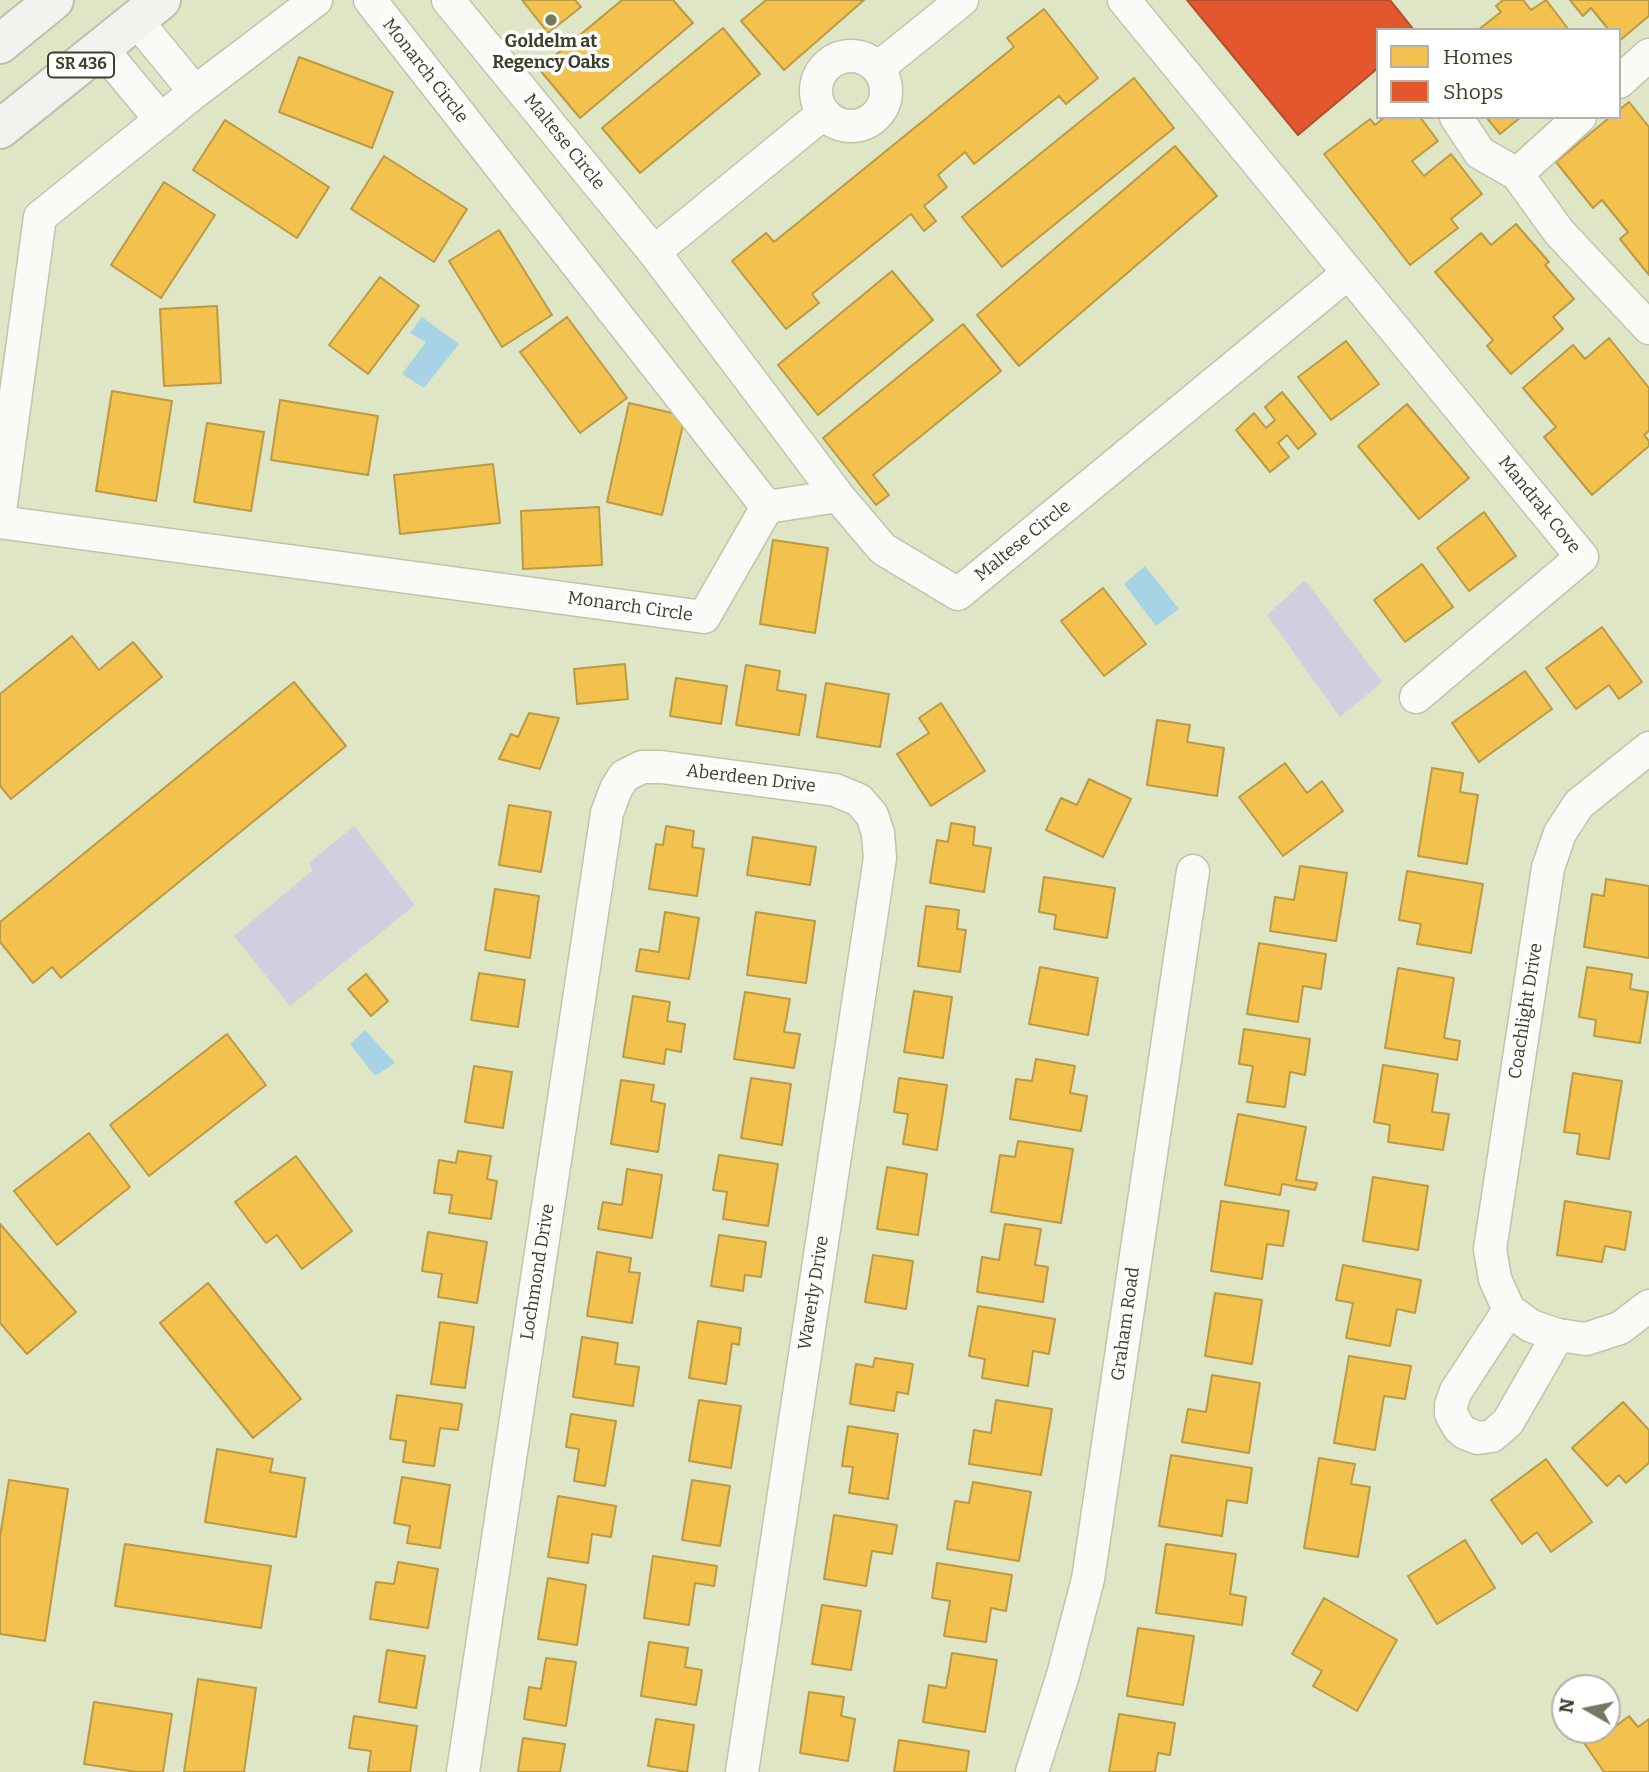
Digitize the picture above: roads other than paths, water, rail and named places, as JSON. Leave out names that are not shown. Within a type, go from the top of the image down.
[{"type":"main road","points":[[0,44],[54,0]]},
{"type":"main road","name":"SR 436","points":[[0,129],[149,10]]},
{"type":"street","points":[[0,511],[40,217],[195,92],[316,0]]},
{"type":"street","name":"Monarch Circle","points":[[0,522],[704,617],[767,507],[370,0]]},
{"type":"street","name":"Maltese Circle","points":[[448,0],[654,252],[838,496],[883,549],[958,594],[1347,274]]},
{"type":"street","points":[[878,68],[962,0]]},
{"type":"street","points":[[1124,0],[1302,215],[1347,274]]},
{"type":"street","points":[[149,10],[195,92]]},
{"type":"street","points":[[102,48],[161,120]]},
{"type":"street","points":[[855,55],[878,68],[885,80],[886,94],[882,108],[873,118],[861,125],[848,126],[834,122],[824,113],[817,101],[816,87],[820,74],[829,63],[841,57],[855,55]]},
{"type":"street","points":[[1621,80],[1649,55]]},
{"type":"street","points":[[654,252],[824,113]]},
{"type":"street","points":[[1457,119],[1480,153],[1517,174],[1559,232],[1649,328]]},
{"type":"street","points":[[1517,174],[1578,119]]},
{"type":"street","name":"Mandrak Cove","points":[[1347,274],[1583,557],[1416,697]]},
{"type":"street","points":[[767,507],[838,496]]},
{"type":"street","name":"Coachlight Drive","points":[[1509,1310],[1495,1279],[1490,1249],[1548,868],[1560,833],[1579,804],[1649,748]]},
{"type":"street","name":"Aberdeen Drive","points":[[624,776],[642,767],[661,767],[835,790],[859,800],[872,815]]},
{"type":"street","name":"Lochmond Drive","points":[[463,1772],[607,813],[624,776]]},
{"type":"street","name":"Waverly Drive","points":[[742,1772],[880,858],[878,833],[872,815]]},
{"type":"street","name":"Graham Road","points":[[1032,1772],[1063,1675],[1088,1579],[1193,871]]},
{"type":"street","points":[[1558,1335],[1508,1422],[1492,1436],[1478,1438],[1465,1433],[1452,1418],[1451,1405],[1456,1391],[1509,1310],[1531,1326],[1558,1335],[1586,1339],[1620,1328],[1649,1306]]},
{"type":"water","points":[[422,317],[459,344],[424,388],[402,374],[426,342],[410,333]]},
{"type":"water","points":[[1145,566],[1179,609],[1156,626],[1124,584]]},
{"type":"water","points":[[365,1030],[395,1063],[375,1076],[350,1044]]},
{"type":"place","name":"Goldelm at Regency Oaks","points":[[551,20]]}]
